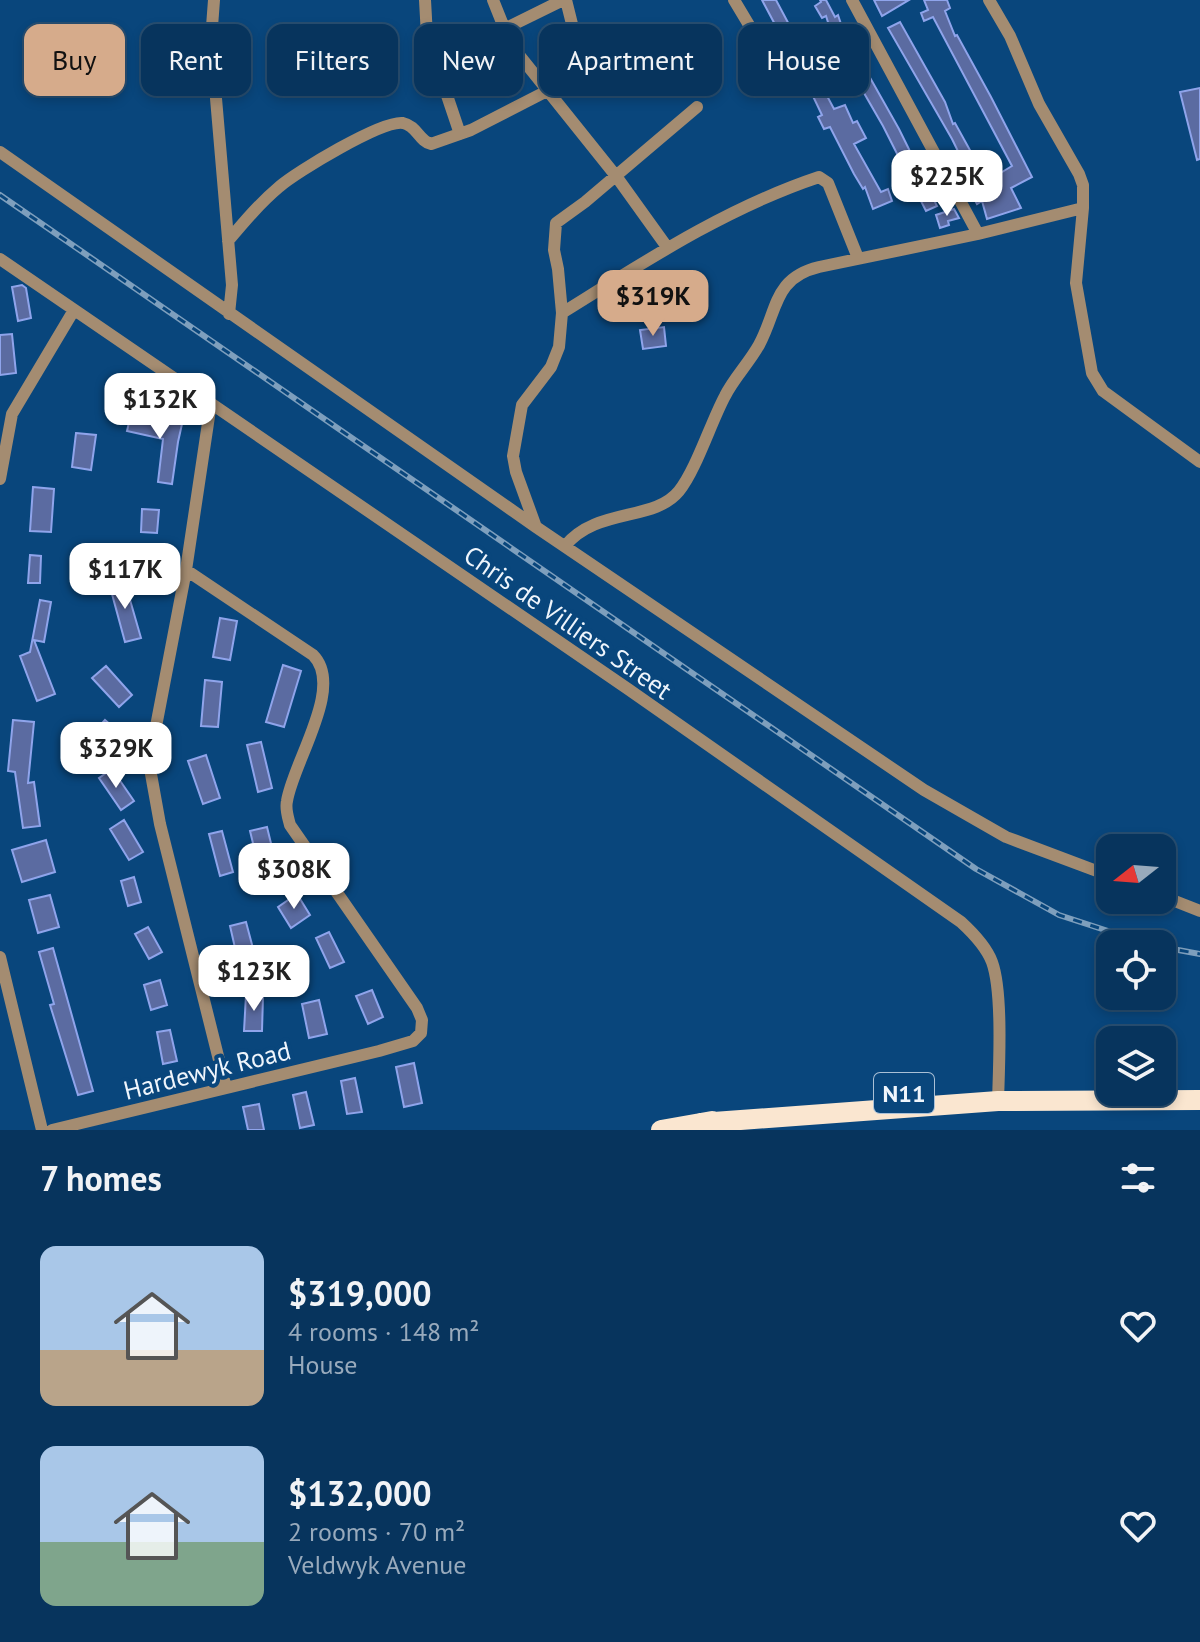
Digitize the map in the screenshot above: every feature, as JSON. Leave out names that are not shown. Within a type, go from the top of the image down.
[{"type":"highway","points":[[1176,1090],[1200,1091]]},
{"type":"highway","name":"N11","points":[[661,1130],[700,1123],[998,1096],[1096,1091]]},
{"type":"highway","name":"N11","points":[[998,1096],[1200,1100]]},
{"type":"street","points":[[214,0],[211,40],[232,285],[229,314]]},
{"type":"street","points":[[425,0],[426,24]]},
{"type":"street","points":[[493,0],[501,24]]},
{"type":"street","points":[[515,24],[564,0],[571,24]]},
{"type":"street","points":[[734,0],[748,24]]},
{"type":"street","points":[[852,0],[978,234]]},
{"type":"street","points":[[989,0],[1010,36],[1039,104],[1083,185],[1076,283],[1092,373],[1103,391],[1200,462]]},
{"type":"street","points":[[523,59],[539,78]]},
{"type":"street","points":[[228,241],[264,200],[282,185],[381,128],[394,123],[405,124],[417,131],[429,145],[460,134],[539,95]]},
{"type":"street","points":[[447,96],[460,134]]},
{"type":"street","points":[[554,96],[667,247]]},
{"type":"street","points":[[536,527],[513,456],[522,405],[551,367],[559,347],[562,313],[554,250],[556,223],[697,107]]},
{"type":"street","points":[[0,152],[536,527],[924,790],[1006,837],[1096,871]]},
{"type":"street","points":[[562,313],[667,247],[773,192],[819,177],[828,183],[858,258]]},
{"type":"street","points":[[565,546],[589,525],[650,508],[677,493],[724,397],[761,342],[773,310],[791,278],[804,270],[978,234],[1083,208]]},
{"type":"street","name":"Chris de Villiers Street","points":[[0,259],[961,922],[986,951],[995,976],[998,1096]]},
{"type":"street","points":[[0,479],[6,411],[74,310]]},
{"type":"street","points":[[211,403],[186,570],[149,763],[160,824],[226,1088]]},
{"type":"street","name":"Hardewyk Road","points":[[52,1130],[379,1051],[418,1037],[423,1027],[417,1008],[290,825],[286,801],[323,692],[322,666],[313,655],[186,570]]},
{"type":"street","points":[[1176,902],[1200,911]]},
{"type":"street","points":[[0,957],[42,1130]]},
{"type":"building","points":[[762,0],[776,0],[789,24],[775,24]]},
{"type":"building","points":[[826,0],[841,24],[829,24],[826,16],[822,18],[815,6]]},
{"type":"building","points":[[874,0],[909,0],[882,16]]},
{"type":"building","points":[[924,0],[947,0],[950,8],[945,11],[955,36],[1032,177],[1011,188],[1021,208],[987,219],[982,201],[977,204],[970,191],[976,188],[952,139],[888,28],[900,22],[945,102],[953,124],[987,181],[1012,166],[933,17],[924,21],[921,13],[928,10]]},
{"type":"building","points":[[869,76],[937,206],[926,211],[866,96],[869,96]]},
{"type":"building","points":[[1200,88],[1200,159],[1197,160],[1180,92]]},
{"type":"building","points":[[813,96],[827,96],[834,109],[845,105],[853,123],[857,121],[866,138],[854,144],[881,192],[888,189],[892,201],[873,209],[865,187],[863,189],[854,174],[830,127],[824,129],[818,117],[822,115]]},
{"type":"building","points":[[954,209],[959,218],[948,221],[949,225],[940,228],[936,215]]},
{"type":"building","points":[[22,285],[26,288],[31,318],[18,321],[12,287]]},
{"type":"building","points":[[664,327],[666,346],[643,349],[640,330]]},
{"type":"building","points":[[12,334],[16,373],[0,375],[0,335]]},
{"type":"building","points":[[131,414],[182,424],[172,484],[158,482],[163,439],[127,431]]},
{"type":"building","points":[[76,433],[96,435],[91,470],[72,467]]},
{"type":"building","points":[[33,487],[54,489],[51,532],[30,531]]},
{"type":"building","points":[[142,509],[159,510],[157,533],[141,532]]},
{"type":"building","points":[[30,555],[41,556],[40,583],[28,583]]},
{"type":"building","points":[[124,579],[141,638],[125,642],[109,583]]},
{"type":"building","points":[[40,600],[51,602],[44,642],[34,640],[55,694],[37,701],[20,656],[30,652]]},
{"type":"building","points":[[220,618],[237,621],[230,660],[213,657]]},
{"type":"building","points":[[283,665],[301,671],[284,727],[266,722]]},
{"type":"building","points":[[106,666],[132,695],[119,707],[92,678]]},
{"type":"building","points":[[205,680],[222,682],[218,727],[201,726]]},
{"type":"building","points":[[13,720],[34,722],[28,783],[34,782],[40,826],[23,828],[15,772],[8,771]]},
{"type":"building","points":[[105,720],[132,743],[122,755],[95,731]]},
{"type":"building","points":[[261,742],[272,788],[258,792],[247,745]]},
{"type":"building","points":[[206,755],[220,798],[203,804],[188,761]]},
{"type":"building","points":[[112,769],[134,801],[121,810],[99,778]]},
{"type":"building","points":[[124,820],[143,852],[129,860],[110,829]]},
{"type":"building","points":[[267,827],[278,872],[261,876],[250,831]]},
{"type":"building","points":[[222,831],[233,872],[220,876],[209,834]]},
{"type":"building","points":[[46,840],[55,872],[22,882],[12,850]]},
{"type":"building","points":[[134,877],[141,902],[128,906],[121,881]]},
{"type":"building","points":[[297,894],[310,915],[291,928],[278,907]]},
{"type":"building","points":[[50,895],[59,927],[38,933],[29,900]]},
{"type":"building","points":[[246,922],[255,956],[238,961],[230,926]]},
{"type":"building","points":[[148,927],[162,952],[149,959],[135,934]]},
{"type":"building","points":[[329,932],[344,962],[330,968],[316,938]]},
{"type":"building","points":[[53,948],[93,1091],[78,1095],[50,1005],[54,1004],[39,952]]},
{"type":"building","points":[[160,980],[167,1005],[151,1010],[144,985]]},
{"type":"building","points":[[372,990],[383,1017],[368,1024],[356,996]]},
{"type":"building","points":[[246,995],[263,996],[262,1031],[244,1031]]},
{"type":"building","points":[[319,1000],[327,1034],[309,1038],[302,1004]]},
{"type":"building","points":[[170,1030],[177,1061],[163,1064],[157,1032]]},
{"type":"building","points":[[414,1063],[422,1103],[404,1107],[396,1067]]},
{"type":"building","points":[[355,1078],[362,1112],[347,1114],[341,1081]]},
{"type":"building","points":[[306,1092],[314,1125],[300,1128],[293,1095]]},
{"type":"building","points":[[259,1104],[264,1130],[248,1130],[243,1107]]},
{"type":"railway","points":[[0,195],[976,869],[1059,915],[1105,930]]},
{"type":"railway","points":[[1176,950],[1200,954]]}]
